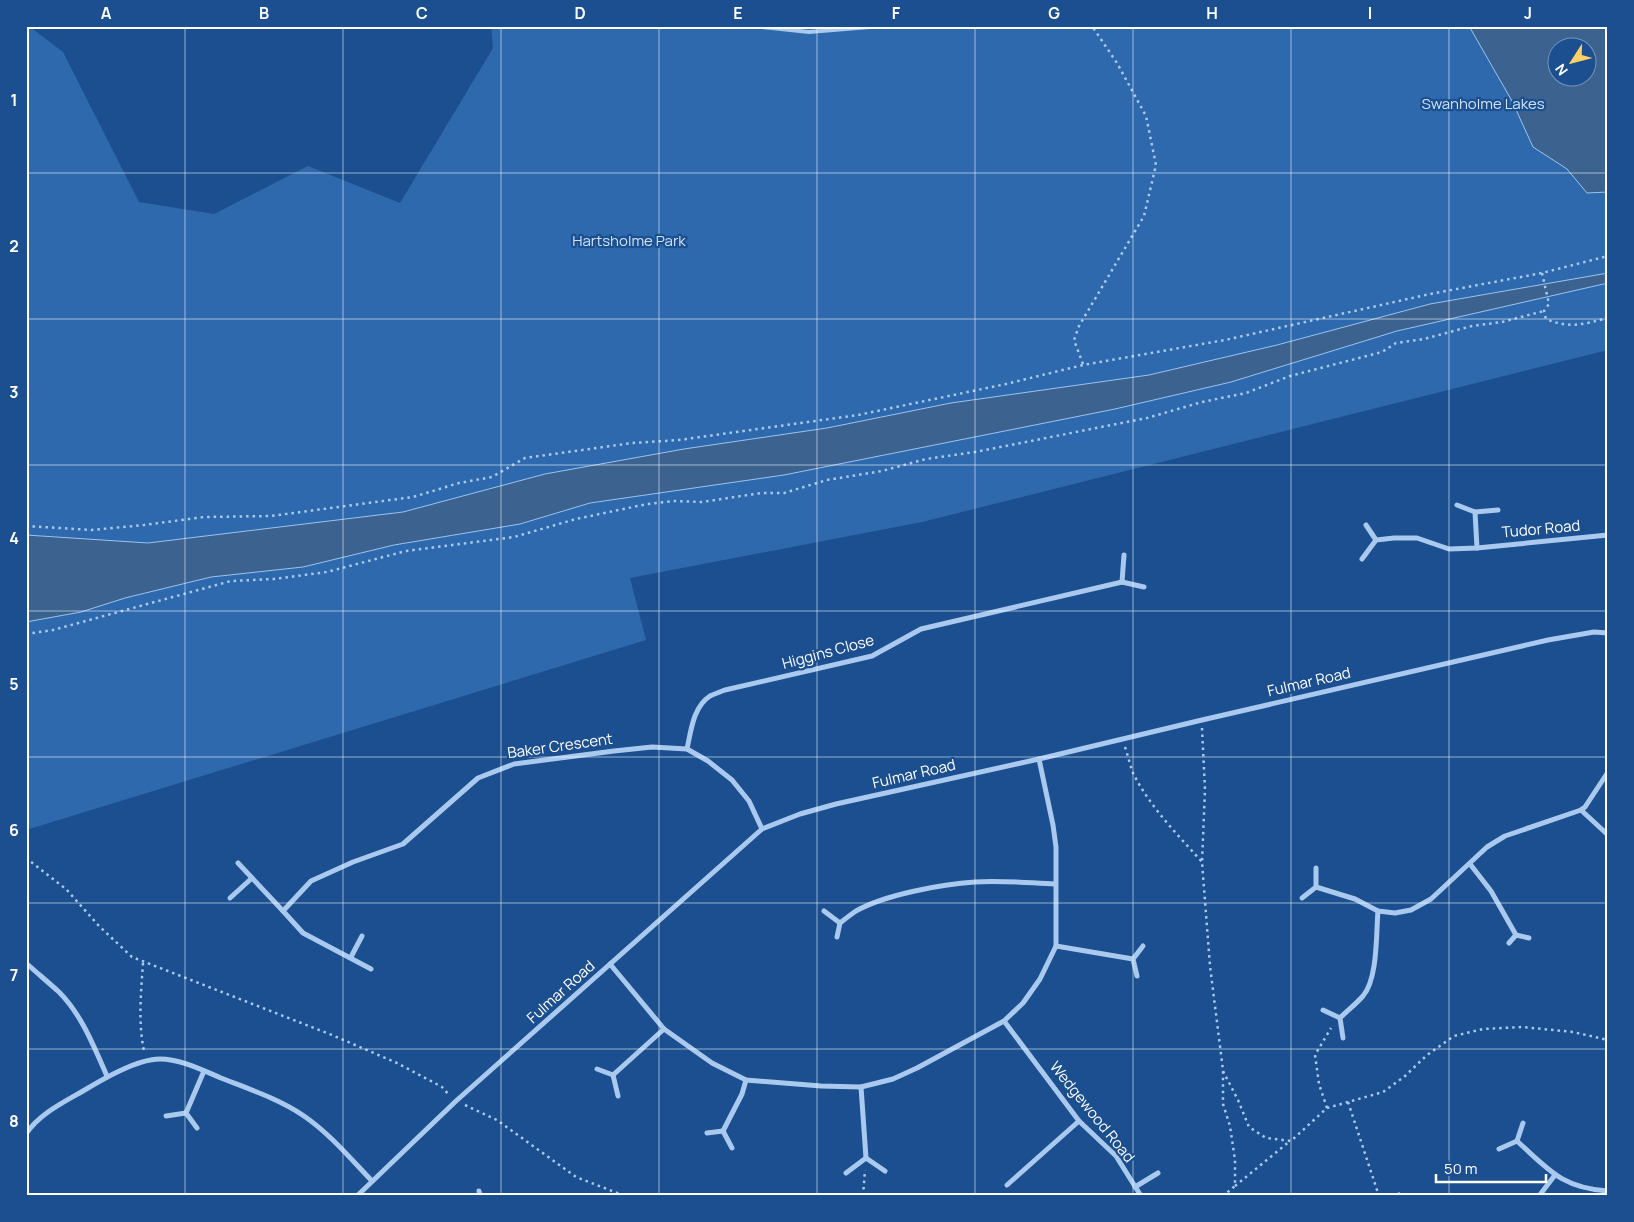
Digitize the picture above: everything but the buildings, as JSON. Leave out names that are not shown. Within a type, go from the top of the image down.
[{"type":"street","name":"Tudor Road","points":[[1457,504],[1475,512],[1498,510]]},
{"type":"street","points":[[1475,512],[1477,548]]},
{"type":"street","points":[[1362,559],[1376,540],[1366,525]]},
{"type":"street","name":"Tudor Road","points":[[1376,540],[1417,538],[1449,548],[1477,548],[1608,535]]},
{"type":"street","points":[[1122,582],[1124,555]]},
{"type":"street","name":"Higgins Close","points":[[687,749],[700,706],[710,696],[725,690],[872,656],[921,629],[1122,582],[1144,586]]},
{"type":"street","name":"Fulmar Road","points":[[357,1196],[456,1101],[762,828],[800,814],[836,804],[1039,759],[1548,640],[1594,632],[1608,633]]},
{"type":"street","name":"Baker Crescent","points":[[283,911],[311,881],[353,862],[403,844],[478,778],[494,770],[514,764],[614,751],[652,748],[687,749],[708,761],[732,780],[749,801],[762,828]]},
{"type":"street","points":[[610,964],[664,1028],[712,1063],[746,1080],[861,1087],[892,1080],[1004,1021],[1023,1004],[1040,979],[1056,946],[1056,847],[1039,759]]},
{"type":"street","points":[[1316,887],[1355,899],[1378,911],[1394,913],[1411,910],[1431,899],[1487,847],[1505,836],[1581,810],[1585,807],[1608,772]]},
{"type":"street","points":[[1581,810],[1608,835]]},
{"type":"street","points":[[238,863],[303,933],[372,969]]},
{"type":"street","points":[[1470,864],[1491,892],[1516,935],[1529,938]]},
{"type":"street","points":[[1316,868],[1316,887]]},
{"type":"street","points":[[230,898],[252,878]]},
{"type":"street","points":[[837,937],[840,922],[856,911],[874,903],[939,887],[975,882],[1055,884]]},
{"type":"street","points":[[1302,898],[1316,887]]},
{"type":"street","points":[[824,911],[840,922]]},
{"type":"street","points":[[1340,1018],[1364,996],[1369,985],[1373,968],[1378,911]]},
{"type":"street","points":[[1509,943],[1516,935]]},
{"type":"street","points":[[351,957],[362,936]]},
{"type":"street","points":[[1056,946],[1133,959]]},
{"type":"street","points":[[1133,959],[1143,946]]},
{"type":"street","points":[[1133,959],[1137,976]]},
{"type":"street","points":[[26,963],[60,992],[75,1012],[88,1033],[107,1076]]},
{"type":"street","points":[[1323,1010],[1340,1018]]},
{"type":"street","points":[[1340,1018],[1343,1038]]},
{"type":"street","name":"Wedgewood Road","points":[[1004,1021],[1079,1121],[1116,1156],[1140,1196]]},
{"type":"street","points":[[613,1075],[664,1028]]},
{"type":"street","points":[[26,1134],[46,1114],[107,1076],[146,1060],[160,1059],[204,1071],[281,1102],[330,1136],[372,1182]]},
{"type":"street","points":[[597,1069],[613,1075]]},
{"type":"street","points":[[186,1113],[204,1071]]},
{"type":"street","points":[[613,1075],[618,1096]]},
{"type":"street","points":[[723,1131],[742,1094],[746,1080]]},
{"type":"street","points":[[861,1087],[866,1158]]},
{"type":"street","points":[[166,1116],[186,1113]]},
{"type":"street","points":[[186,1113],[197,1128]]},
{"type":"street","points":[[1007,1185],[1079,1121]]},
{"type":"street","points":[[1517,1142],[1523,1123]]},
{"type":"street","points":[[707,1133],[723,1131]]},
{"type":"street","points":[[723,1131],[732,1148]]},
{"type":"street","points":[[1499,1149],[1517,1142]]},
{"type":"street","points":[[1517,1142],[1555,1175],[1570,1184],[1592,1190],[1608,1191]]},
{"type":"street","points":[[866,1158],[885,1171]]},
{"type":"street","points":[[846,1173],[866,1158]]},
{"type":"street","points":[[1134,1188],[1158,1173]]},
{"type":"street","points":[[1539,1196],[1555,1175]]},
{"type":"lane","points":[[752,26],[808,32],[882,26]]},
{"type":"path","points":[[1083,364],[1074,340],[1079,326],[1144,216],[1156,166],[1146,116],[1117,63],[1092,26]]},
{"type":"path","points":[[26,526],[92,530],[204,517],[271,516],[413,497],[459,483],[492,477],[525,458],[632,443],[689,439],[858,415],[1006,384],[1083,364],[1225,340],[1376,305],[1542,273],[1608,256]]},
{"type":"path","points":[[26,634],[53,630],[231,581],[274,579],[327,572],[406,551],[514,537],[576,518],[647,504],[675,501],[702,502],[761,493],[784,493],[827,480],[882,471],[926,459],[975,452],[1147,418],[1202,402],[1246,393],[1290,376],[1382,352],[1396,342],[1424,339],[1472,326],[1502,322],[1544,311],[1550,304],[1542,273]]},
{"type":"path","points":[[1544,311],[1546,319],[1559,325],[1577,325],[1608,318]]},
{"type":"path","points":[[1202,720],[1205,790],[1202,862],[1210,966],[1223,1070],[1223,1104],[1230,1126],[1234,1152],[1235,1186]]},
{"type":"path","points":[[1122,739],[1133,772],[1147,798],[1202,862]]},
{"type":"path","points":[[26,858],[66,889],[99,926],[132,958],[356,1045],[397,1064],[442,1087],[456,1101],[497,1120],[576,1177],[625,1196]]},
{"type":"path","points":[[143,963],[140,996],[142,1039],[146,1060]]},
{"type":"path","points":[[1327,1108],[1319,1084],[1315,1055],[1340,1018]]},
{"type":"path","points":[[1223,1196],[1327,1108],[1383,1092],[1404,1077],[1427,1055],[1454,1036],[1483,1029],[1522,1027],[1573,1032],[1608,1040]]},
{"type":"path","points":[[1223,1070],[1249,1127],[1266,1138],[1291,1140]]},
{"type":"path","points":[[1348,1102],[1378,1196]]},
{"type":"path","points":[[863,1196],[866,1158]]},
{"type":"green space","name":"Hartsholme Park","points":[[26,26],[29,26],[63,52],[139,202],[214,214],[308,166],[400,203],[493,48],[491,26],[1608,26],[1608,273],[1430,304],[1277,345],[1149,375],[951,403],[827,428],[684,449],[545,474],[403,512],[148,543],[26,535]]},
{"type":"green space","points":[[1608,283],[1608,350],[922,522],[630,578],[646,640],[26,830],[26,622],[81,612],[125,598],[211,577],[303,567],[394,545],[520,524],[590,503],[784,475],[1115,409],[1231,382],[1397,331]]},
{"type":"shaded area","points":[[1469,26],[1608,26],[1608,192],[1587,193],[1567,169],[1533,147],[1512,101]]},
{"type":"shaded area","points":[[1608,273],[1608,283],[1397,331],[1231,382],[1115,409],[784,475],[590,503],[520,524],[394,545],[303,567],[211,577],[125,598],[81,612],[26,622],[26,535],[148,543],[403,512],[545,474],[684,449],[827,428],[951,403],[1149,375],[1277,345],[1430,304]]},
{"type":"park label","name":"Swanholme Lakes","points":[[1483,104]]}]
